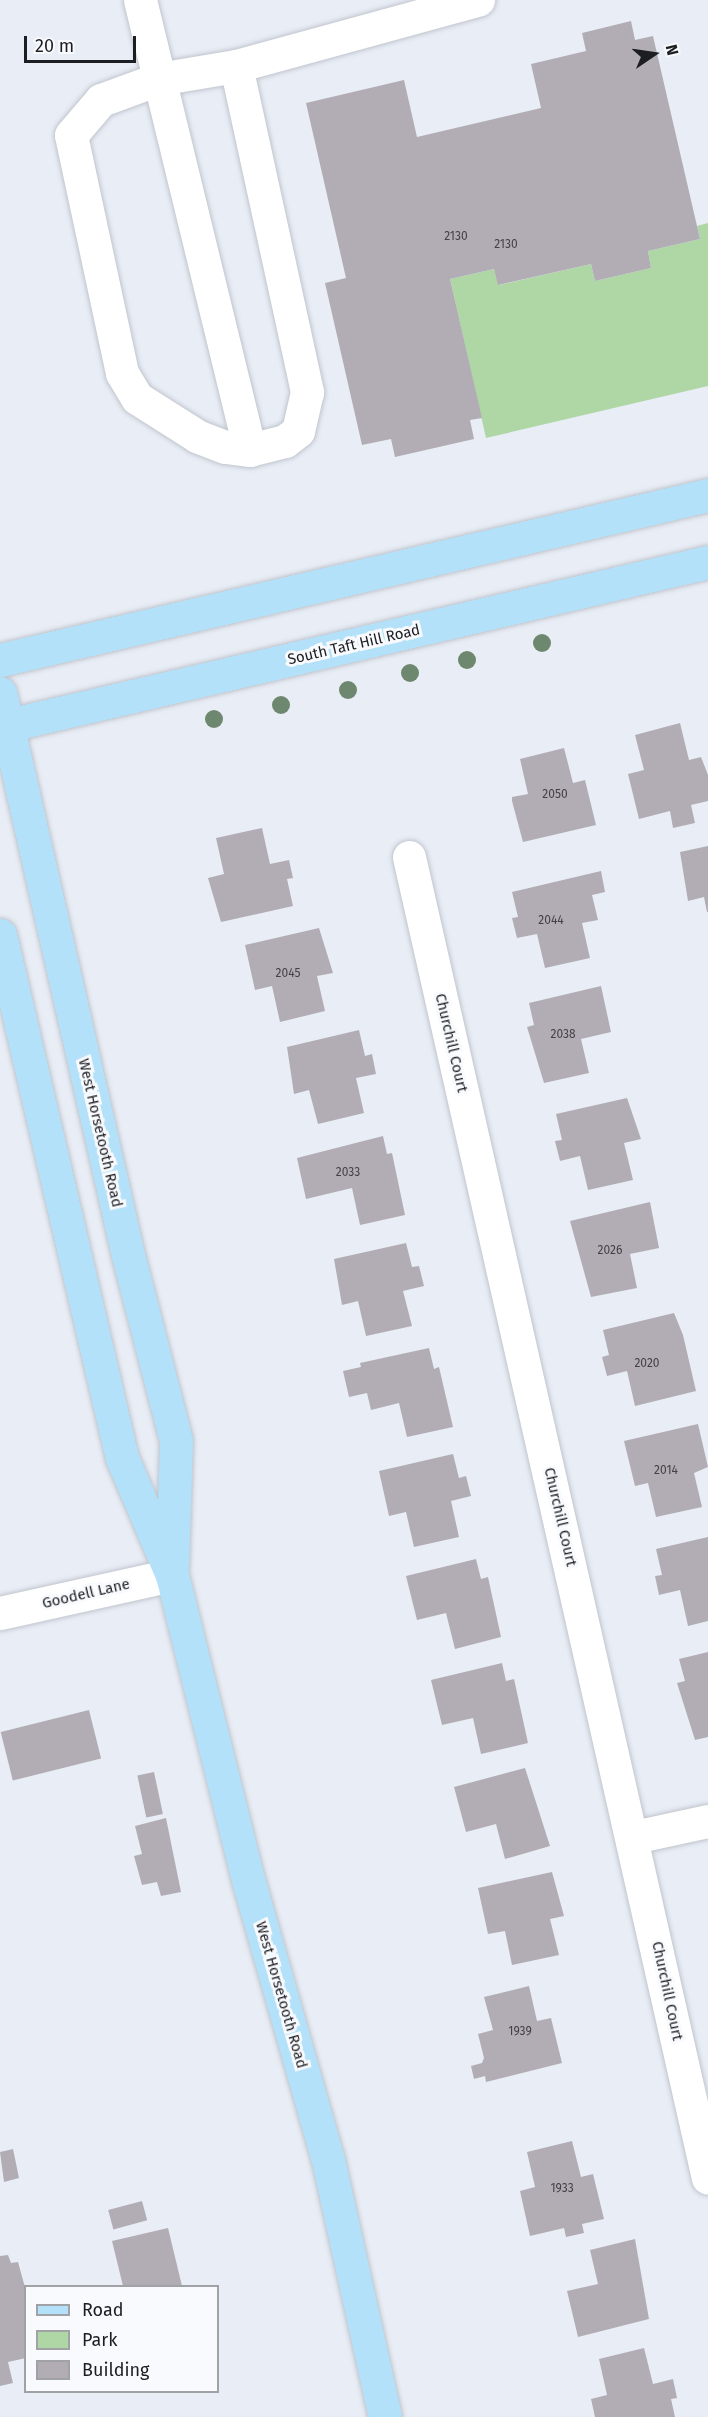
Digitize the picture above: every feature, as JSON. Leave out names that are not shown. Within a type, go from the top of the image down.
[{"type":"main road","points":[[0,660],[708,495]]},
{"type":"main road","name":"South Taft Hill Road","points":[[3,726],[708,562]]},
{"type":"main road","name":"West Horsetooth Road","points":[[0,693],[3,726],[128,1255],[176,1441],[172,1575]]},
{"type":"main road","name":"West Horsetooth Road","points":[[0,935],[122,1458],[172,1575],[249,1883],[328,2160],[385,2417]]},
{"type":"street","points":[[140,0],[250,450]]},
{"type":"street","points":[[236,66],[307,392],[297,431],[285,441],[250,450],[225,447],[197,436],[137,398],[122,373],[71,135],[101,100],[158,79],[236,66],[478,0]]},
{"type":"street","name":"Churchill Court","points":[[409,857],[634,1837],[708,2178]]},
{"type":"street","name":"Goodell Lane","points":[[0,1613],[172,1575]]},
{"type":"street","points":[[634,1837],[708,1821]]},
{"type":"green space","points":[[708,223],[708,386],[486,438],[450,279],[494,269],[499,285],[591,264],[595,281],[651,268],[648,251],[700,239],[697,226]]},
{"type":"building","points":[[631,21],[635,40],[653,36],[700,239],[648,251],[651,268],[595,281],[591,264],[498,285],[494,269],[450,279],[482,418],[470,420],[474,439],[395,457],[391,439],[362,445],[325,283],[346,278],[306,103],[404,80],[417,137],[541,108],[531,64],[586,51],[582,33]]},
{"type":"building","points":[[680,723],[689,760],[701,757],[708,775],[708,801],[691,805],[695,823],[673,828],[670,811],[639,819],[628,774],[644,770],[635,735]]},
{"type":"building","points":[[564,748],[573,783],[585,780],[596,825],[523,842],[512,801],[512,797],[528,794],[520,759]]},
{"type":"building","points":[[262,828],[270,864],[289,860],[293,878],[287,879],[293,906],[221,922],[208,878],[224,874],[216,838]]},
{"type":"building","points":[[708,846],[707,912],[704,897],[688,901],[680,852]]},
{"type":"building","points":[[601,871],[605,892],[592,895],[598,920],[582,923],[590,958],[545,968],[537,934],[517,938],[512,918],[518,917],[512,892]]},
{"type":"building","points":[[319,928],[333,973],[317,976],[325,1011],[280,1022],[272,986],[255,990],[245,945]]},
{"type":"building","points":[[601,986],[611,1032],[581,1039],[589,1073],[544,1083],[527,1027],[534,1025],[529,1003]]},
{"type":"building","points":[[359,1030],[365,1056],[372,1054],[376,1074],[356,1078],[364,1113],[318,1124],[309,1090],[294,1094],[287,1047]]},
{"type":"building","points":[[627,1098],[641,1139],[624,1143],[633,1180],[588,1190],[580,1156],[560,1161],[555,1141],[562,1140],[556,1114]]},
{"type":"building","points":[[383,1136],[387,1154],[392,1153],[405,1215],[360,1225],[352,1188],[306,1199],[297,1158]]},
{"type":"building","points":[[650,1202],[659,1248],[630,1254],[637,1288],[591,1297],[570,1221]]},
{"type":"building","points":[[406,1243],[412,1267],[419,1266],[424,1286],[403,1291],[412,1326],[366,1336],[358,1301],[342,1305],[334,1259]]},
{"type":"building","points":[[674,1313],[683,1335],[696,1391],[635,1406],[627,1371],[607,1376],[602,1357],[609,1355],[603,1330]]},
{"type":"building","points":[[429,1348],[434,1369],[439,1367],[453,1427],[407,1437],[399,1403],[371,1410],[367,1393],[349,1397],[343,1371],[361,1367],[360,1363]]},
{"type":"building","points":[[698,1424],[708,1467],[694,1473],[702,1507],[656,1517],[648,1483],[635,1486],[624,1441]]},
{"type":"building","points":[[453,1454],[459,1478],[466,1476],[471,1496],[451,1501],[459,1537],[414,1547],[406,1512],[389,1516],[379,1471]]},
{"type":"building","points":[[708,1537],[708,1621],[688,1626],[680,1590],[659,1595],[655,1576],[662,1575],[656,1549]]},
{"type":"building","points":[[476,1559],[481,1579],[488,1577],[501,1637],[455,1649],[446,1613],[417,1620],[406,1576]]},
{"type":"building","points":[[708,1652],[708,1737],[695,1740],[677,1683],[685,1681],[679,1659]]},
{"type":"building","points":[[502,1663],[506,1681],[514,1679],[528,1743],[481,1754],[473,1718],[442,1725],[431,1680]]},
{"type":"building","points":[[89,1710],[101,1759],[13,1781],[1,1732]]},
{"type":"building","points":[[525,1768],[550,1846],[505,1859],[496,1824],[466,1832],[454,1787]]},
{"type":"building","points":[[154,1772],[163,1814],[146,1818],[137,1776]]},
{"type":"building","points":[[166,1818],[181,1892],[161,1896],[157,1882],[142,1885],[134,1856],[142,1854],[135,1826]]},
{"type":"building","points":[[552,1872],[564,1916],[550,1919],[559,1955],[512,1965],[505,1931],[488,1934],[478,1888]]},
{"type":"building","points":[[529,1986],[537,2021],[551,2018],[562,2063],[486,2082],[485,2076],[474,2079],[471,2066],[482,2063],[484,2058],[478,2034],[493,2030],[484,1997]]},
{"type":"building","points":[[572,2141],[581,2177],[593,2174],[604,2219],[582,2224],[584,2233],[566,2237],[564,2228],[530,2236],[520,2191],[535,2187],[527,2152]]},
{"type":"building","points":[[13,2149],[19,2178],[4,2182],[0,2152]]},
{"type":"building","points":[[142,2201],[147,2220],[113,2229],[108,2210]]},
{"type":"building","points":[[168,2228],[182,2285],[123,2285],[112,2241]]},
{"type":"building","points":[[635,2239],[649,2319],[578,2337],[567,2291],[598,2284],[590,2250]]},
{"type":"building","points":[[8,2255],[11,2263],[18,2262],[24,2285],[24,2358],[8,2362],[13,2383],[0,2386],[0,2256]]},
{"type":"building","points":[[644,2348],[653,2384],[673,2379],[677,2398],[671,2399],[675,2417],[595,2417],[591,2399],[607,2395],[599,2359]]}]
